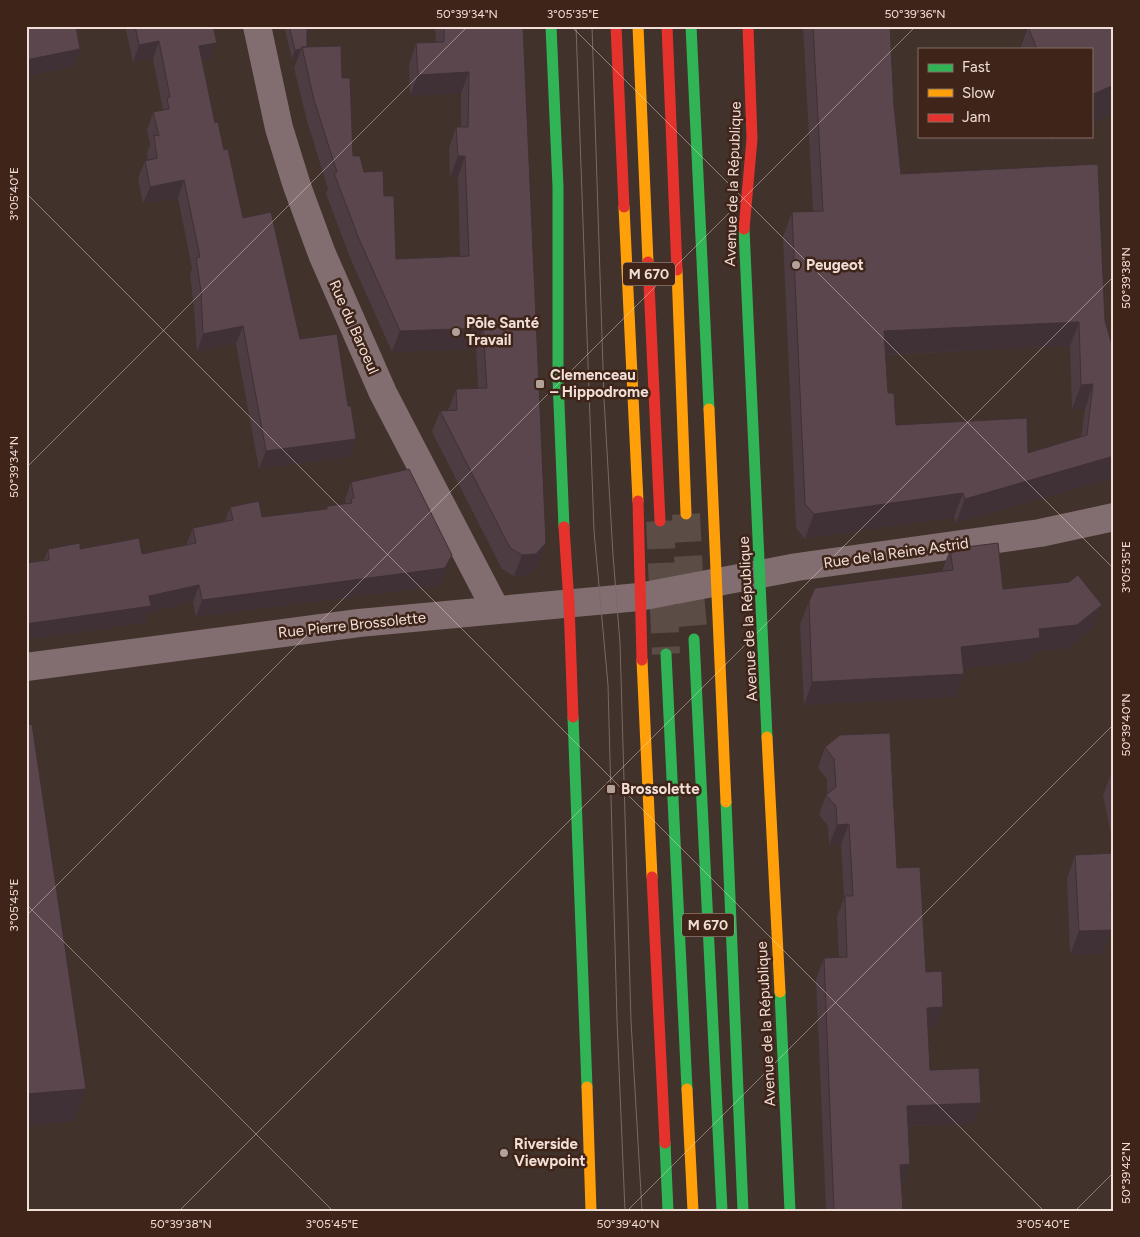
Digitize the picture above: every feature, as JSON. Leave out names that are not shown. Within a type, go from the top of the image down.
[{"type":"main road","points":[[551,26],[558,187],[558,379],[569,603],[592,1211]]},
{"type":"main road","points":[[616,26],[638,511],[639,597],[668,1211]]},
{"type":"main road","name":"M 670","points":[[638,26],[660,521]]},
{"type":"main road","name":"M 670","points":[[668,26],[686,514]]},
{"type":"main road","points":[[691,26],[743,1211]]},
{"type":"main road","name":"Avenue de la République","points":[[748,26],[752,139],[744,247],[790,1211]]},
{"type":"main road","name":"M 670","points":[[694,639],[722,1211]]},
{"type":"main road","name":"M 670","points":[[666,654],[692,1211]]},
{"type":"street","name":"Rue du Baroeul","points":[[257,26],[279,128],[297,186],[322,254],[383,393],[496,610]]},
{"type":"street","name":"Rue de la Reine Astrid","points":[[678,590],[761,573],[1040,533],[1114,517]]},
{"type":"street","name":"Rue Pierre Brossolette","points":[[26,667],[359,623],[639,597],[678,590]]},
{"type":"building","points":[[26,26],[76,26],[80,49],[26,60]]},
{"type":"building","points":[[135,26],[213,26],[217,43],[199,46],[215,123],[218,122],[224,150],[228,149],[243,218],[271,212],[300,339],[337,334],[348,406],[351,406],[356,439],[266,451],[243,326],[203,334],[201,291],[196,258],[200,257],[184,180],[150,187],[145,161],[157,158],[154,135],[159,136],[153,112],[169,109],[167,98],[170,97],[159,41],[139,45]]},
{"type":"building","points":[[289,26],[307,26],[307,47],[295,50]]},
{"type":"building","points":[[444,26],[523,26],[546,543],[536,554],[522,555],[510,548],[440,411],[457,410],[456,389],[487,388],[483,328],[400,331],[359,239],[334,173],[337,172],[314,100],[302,47],[341,46],[342,78],[350,78],[353,156],[360,156],[364,172],[383,171],[384,196],[394,196],[396,259],[469,256],[465,156],[458,156],[456,127],[468,127],[469,72],[418,75],[416,43],[444,42]]},
{"type":"building","points":[[813,26],[890,26],[894,106],[901,174],[1098,164],[1105,321],[1114,352],[1114,456],[965,499],[963,493],[814,514],[805,504],[792,212],[823,211]],"holes":[[[1079,322],[1081,385],[1093,384],[1087,435],[1028,453],[1027,418],[896,425],[894,393],[888,393],[884,331]]]},
{"type":"building","points":[[1028,26],[1114,26],[1114,85],[1092,95],[1092,48],[1037,48]]},
{"type":"building","points":[[409,469],[452,555],[445,568],[202,600],[199,585],[149,596],[151,606],[26,624],[26,563],[49,560],[48,549],[80,543],[80,549],[139,538],[142,554],[196,543],[193,528],[233,520],[230,507],[259,501],[262,517],[327,509],[327,506],[352,503],[351,499],[354,498],[351,482]]},
{"type":"building","points":[[998,543],[1003,589],[1069,582],[1078,575],[1102,605],[1077,625],[1039,629],[1040,638],[961,647],[964,674],[812,682],[809,601],[815,588],[953,570],[950,549]]},
{"type":"building","points":[[32,724],[86,1089],[26,1094],[26,725]]},
{"type":"building","points":[[890,733],[897,868],[920,867],[926,972],[942,971],[943,1007],[927,1008],[930,1070],[979,1068],[981,1103],[907,1106],[910,1164],[900,1165],[903,1211],[834,1211],[824,958],[847,957],[845,896],[853,896],[849,824],[837,825],[836,806],[826,795],[836,787],[834,759],[825,747],[840,735]]},
{"type":"building","points":[[1114,853],[1114,891],[1111,891],[1112,930],[1079,931],[1075,855]]},
{"type":"tunnel","points":[[686,514],[694,639]]},
{"type":"tunnel","points":[[660,521],[666,654]]},
{"type":"tram line","points":[[576,26],[594,531],[608,685],[617,1020],[625,1211]]},
{"type":"tram line","points":[[592,26],[604,399],[620,643],[631,1021],[642,1211]]},
{"type":"traffic: fast","points":[[551,26],[558,187],[558,379],[564,527]]},
{"type":"traffic: fast","points":[[691,26],[709,409]]},
{"type":"traffic: fast","points":[[744,229],[767,737]]},
{"type":"traffic: fast","points":[[694,639],[722,1211]]},
{"type":"traffic: fast","points":[[666,654],[687,1089]]},
{"type":"traffic: fast","points":[[573,717],[587,1087]]},
{"type":"traffic: fast","points":[[726,802],[743,1211]]},
{"type":"traffic: fast","points":[[780,992],[790,1211]]},
{"type":"traffic: fast","points":[[665,1143],[668,1211]]},
{"type":"traffic: slow","points":[[638,26],[648,262]]},
{"type":"traffic: slow","points":[[624,207],[638,501]]},
{"type":"traffic: slow","points":[[677,270],[686,514]]},
{"type":"traffic: slow","points":[[709,409],[726,802]]},
{"type":"traffic: slow","points":[[642,660],[652,877]]},
{"type":"traffic: slow","points":[[767,737],[780,992]]},
{"type":"traffic: slow","points":[[587,1087],[591,1211]]},
{"type":"traffic: slow","points":[[687,1089],[693,1211]]},
{"type":"traffic: jam","points":[[616,26],[624,207]]},
{"type":"traffic: jam","points":[[667,26],[677,270]]},
{"type":"traffic: jam","points":[[744,229],[752,139],[748,26]]},
{"type":"traffic: jam","points":[[648,262],[660,521]]},
{"type":"traffic: jam","points":[[638,501],[642,660]]},
{"type":"traffic: jam","points":[[564,527],[573,717]]},
{"type":"traffic: jam","points":[[652,877],[665,1143]]},
{"type":"place","name":"Peugeot","points":[[796,265]]},
{"type":"place","name":"Pôle Santé Travail","points":[[456,332]]},
{"type":"place","name":"Clemenceau – Hippodrome","points":[[540,384]]},
{"type":"place","name":"Brossolette","points":[[611,789]]},
{"type":"place","name":"Riverside Viewpoint","points":[[504,1153]]}]
